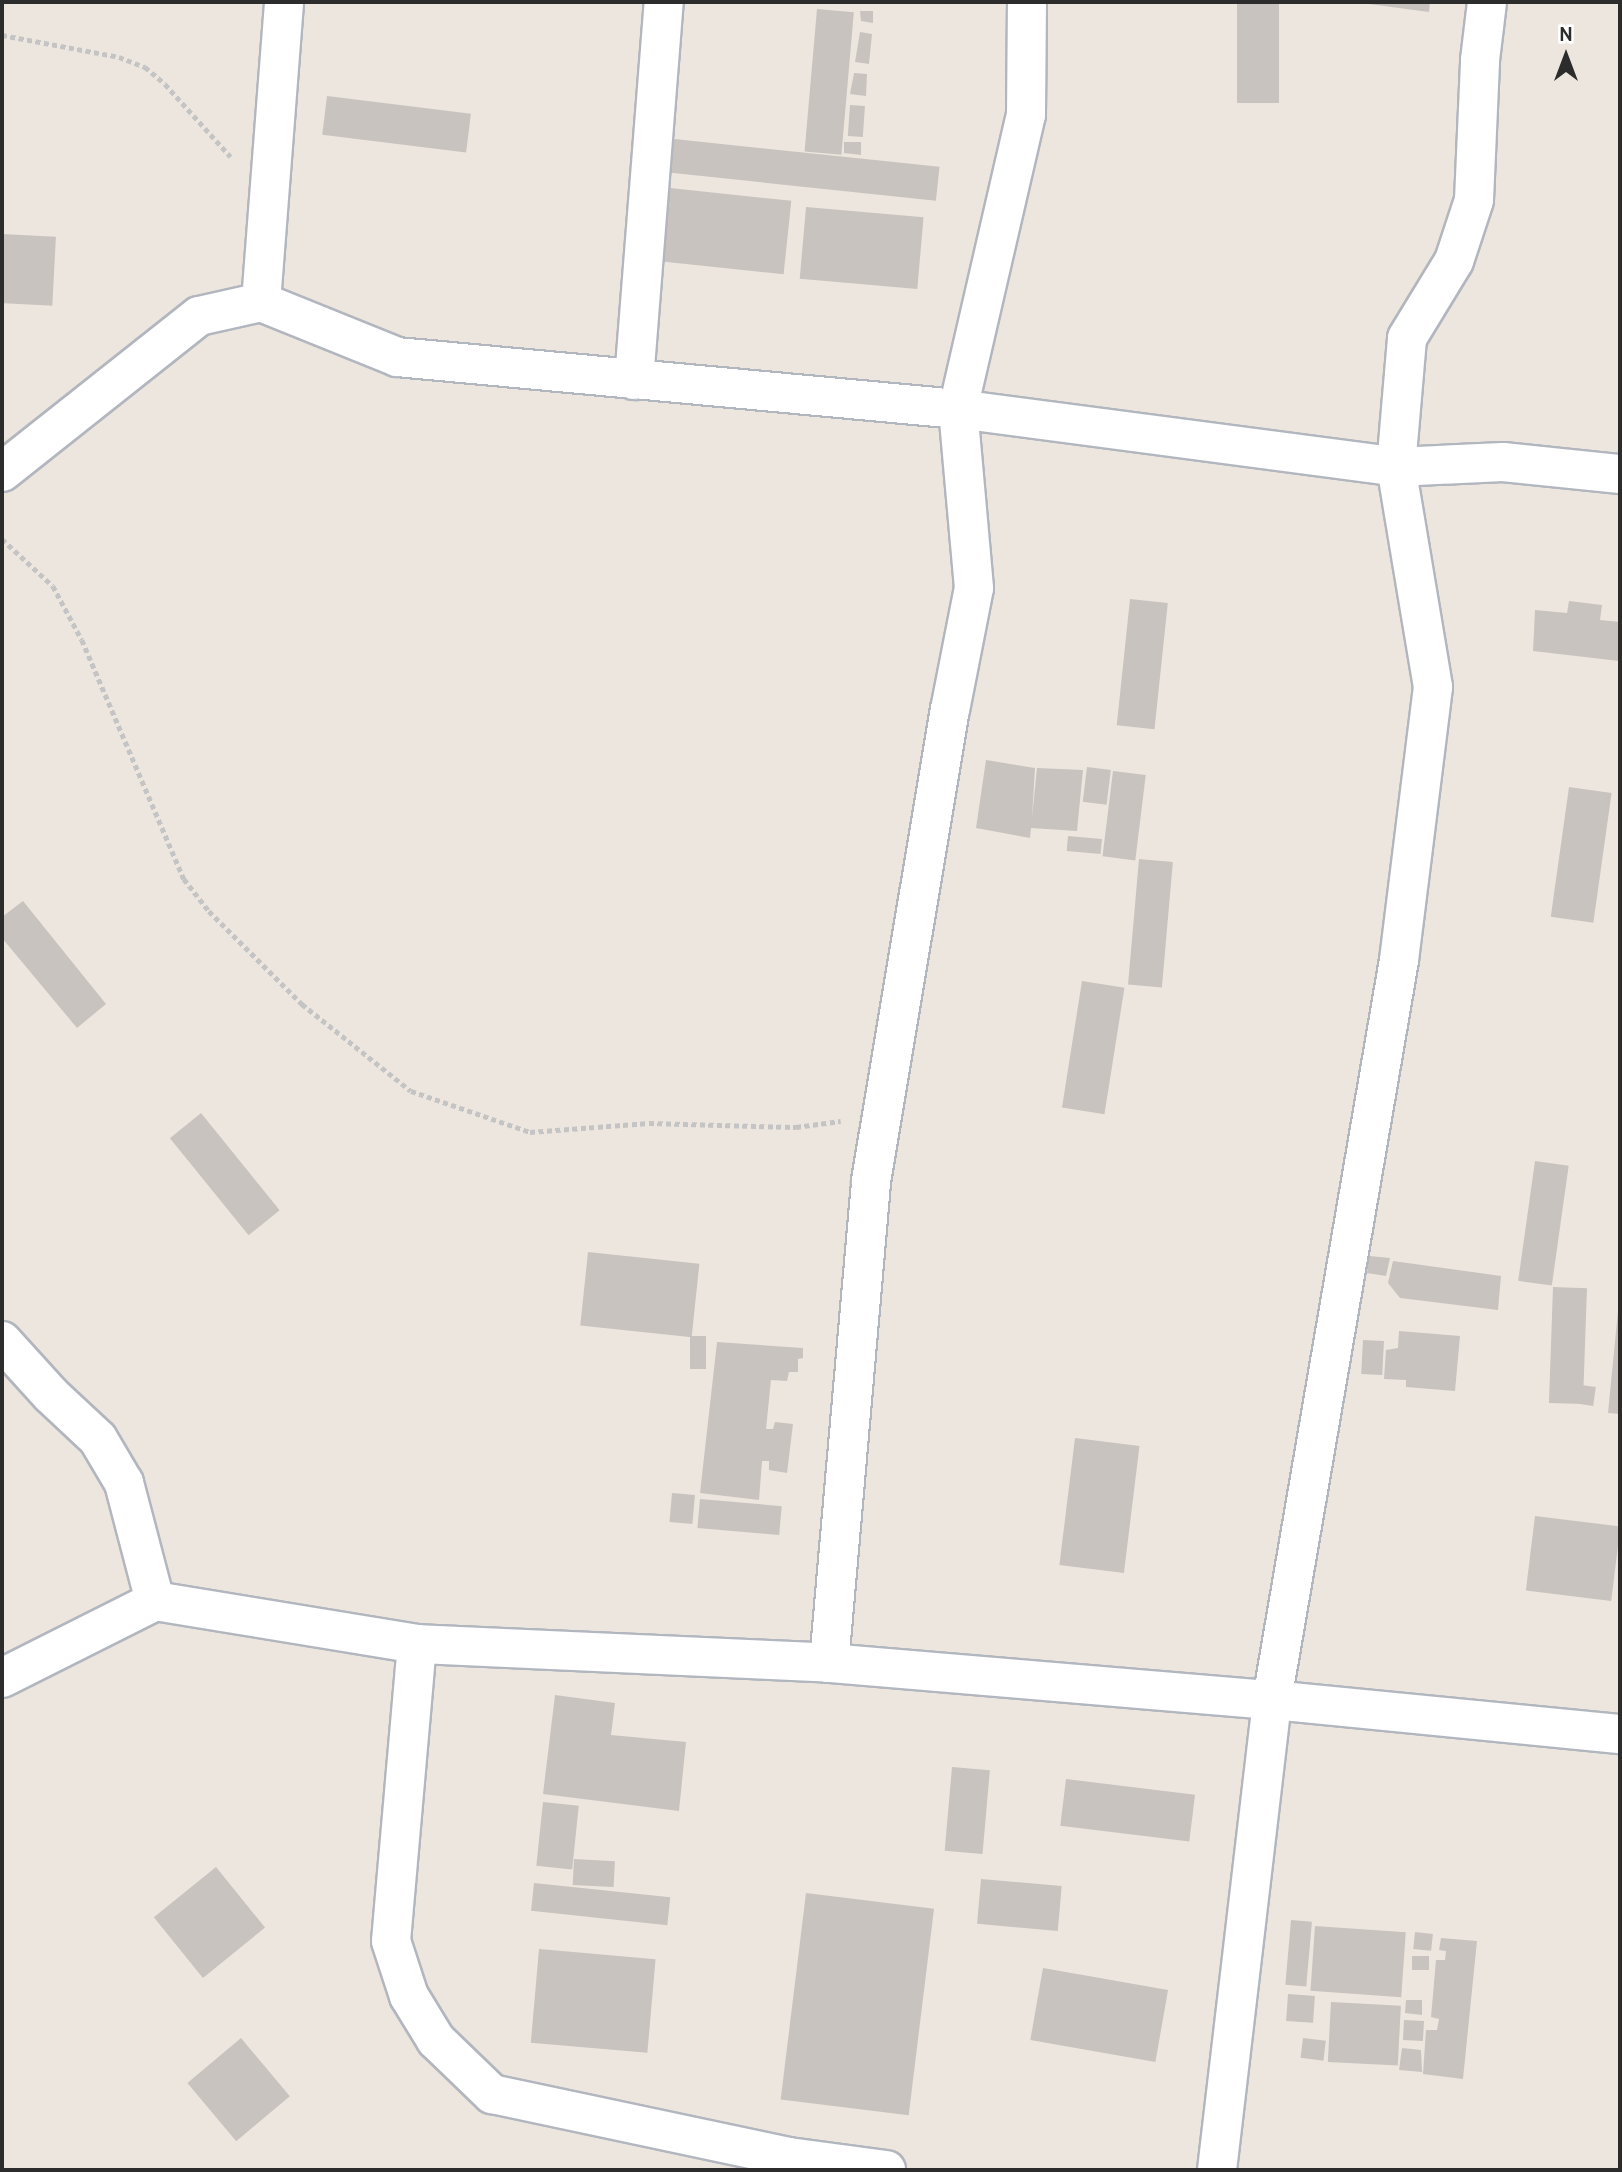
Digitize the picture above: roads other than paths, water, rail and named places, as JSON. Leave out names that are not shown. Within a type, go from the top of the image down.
[{"type":"street","points":[[261,302],[284,2]]},
{"type":"street","points":[[634,380],[664,2]]},
{"type":"street","points":[[829,1662],[871,1181],[950,710],[974,589],[958,409],[1026,115],[1027,2]]},
{"type":"street","points":[[1217,2170],[1272,1700],[1399,960],[1433,687],[1396,467],[1408,338],[1454,261],[1474,200],[1479,60],[1487,2]]},
{"type":"street","points":[[2,472],[200,316],[261,302],[397,357],[958,409],[1396,467],[1503,462],[1620,474]]},
{"type":"street","points":[[2,1341],[51,1395],[98,1439],[124,1483],[155,1601]]},
{"type":"street","points":[[2,1678],[155,1601],[417,1644],[829,1662],[1272,1700],[1620,1734]]},
{"type":"street","points":[[417,1644],[391,1941],[409,1996],[436,2040],[492,2094],[787,2164],[886,2170]]}]
